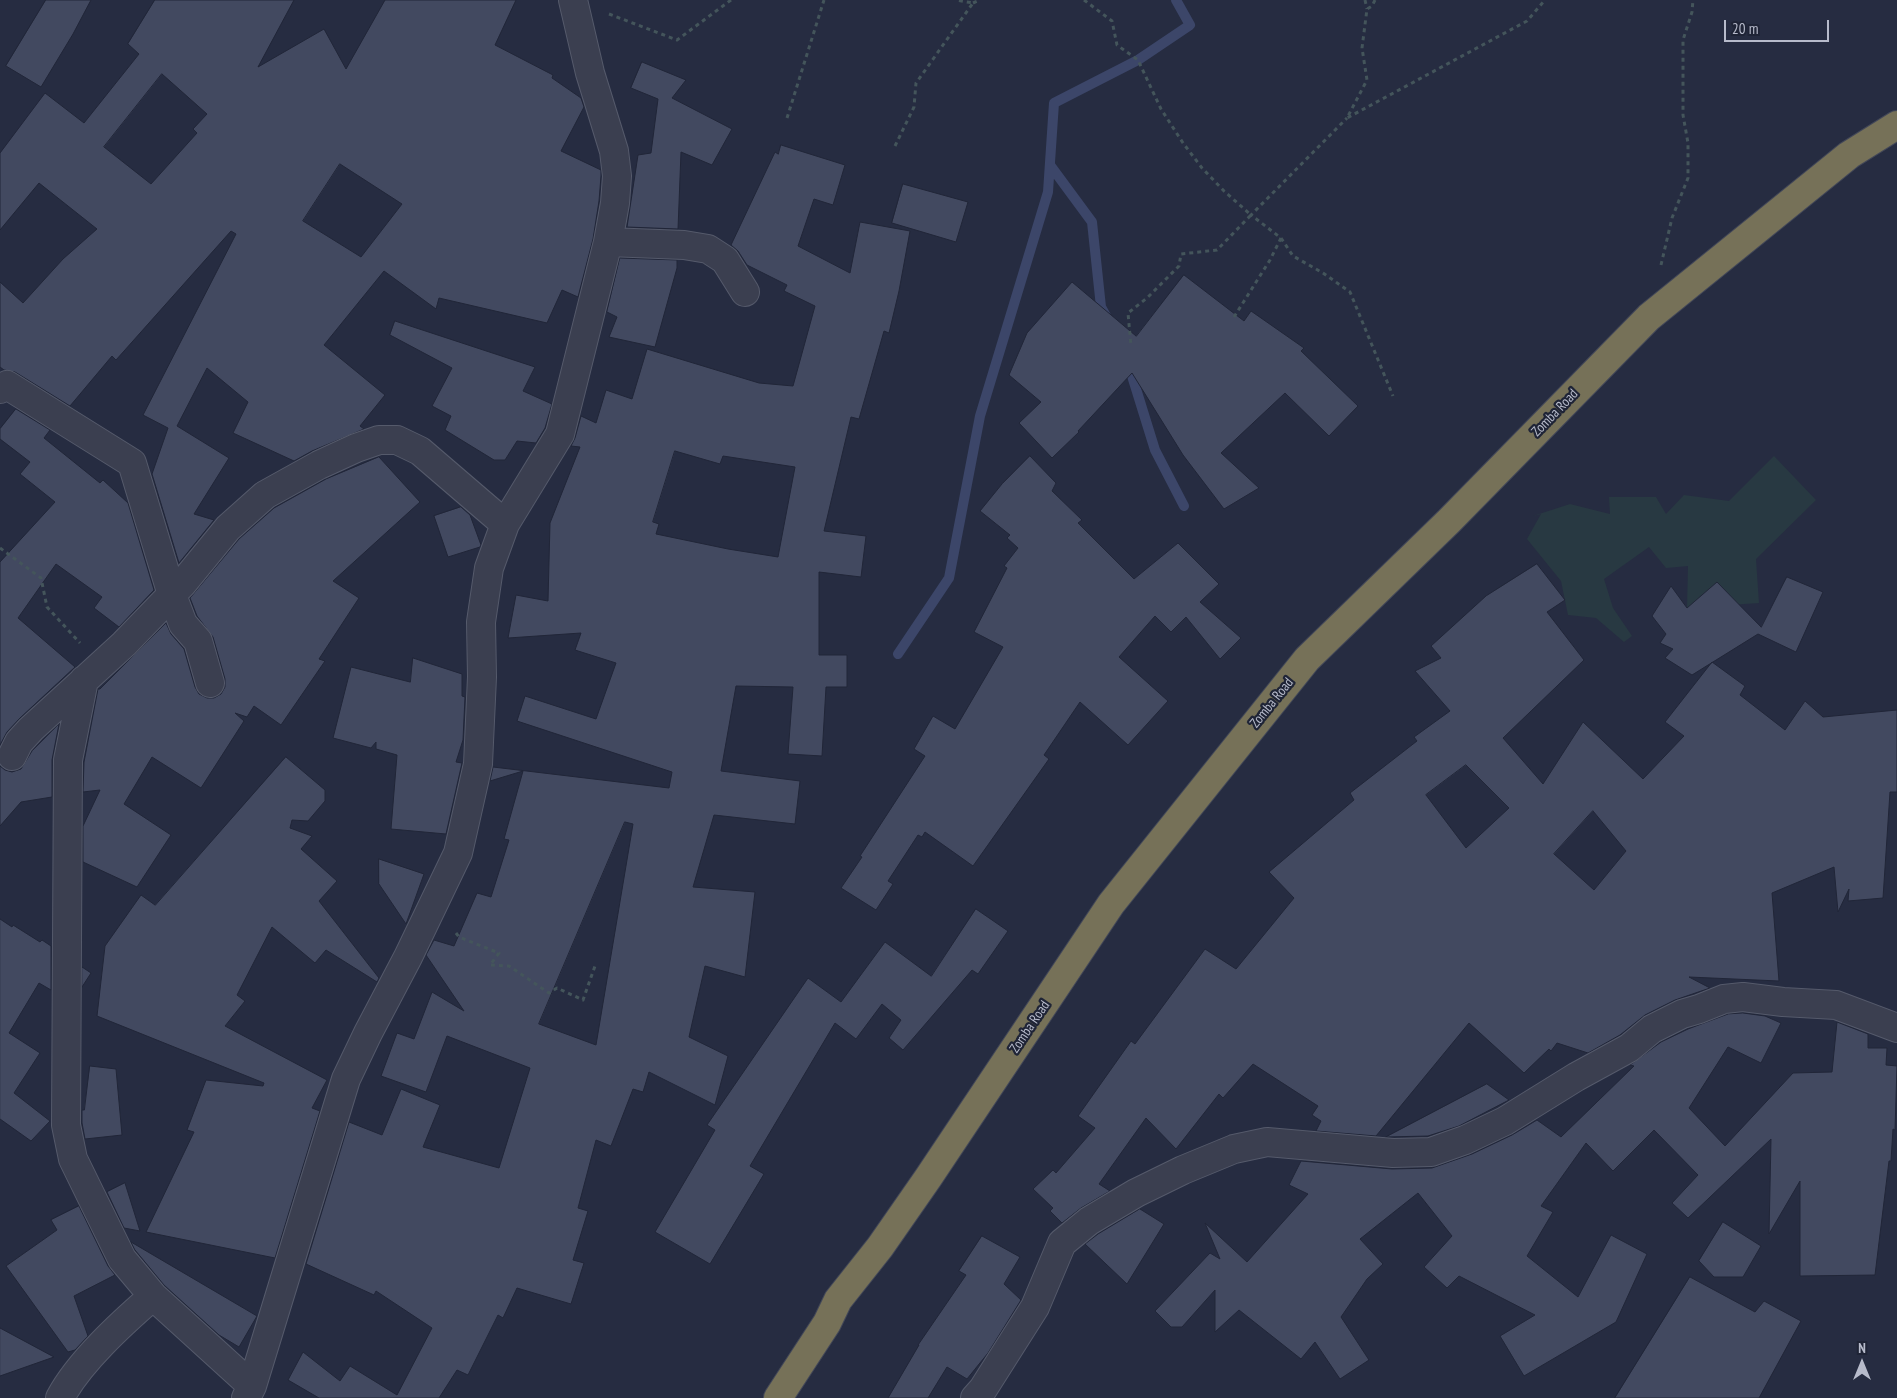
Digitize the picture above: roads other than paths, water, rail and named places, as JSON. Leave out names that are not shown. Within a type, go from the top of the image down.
[{"type":"highway","name":"Zomba Road","points":[[778,1398],[827,1323],[838,1300],[880,1247],[928,1178],[1111,904],[1307,659],[1448,522],[1649,317],[1849,155],[1897,125]]},
{"type":"street","points":[[84,680],[68,760],[66,1125],[73,1159],[122,1259],[153,1296],[249,1392],[346,1079],[436,901],[458,853],[478,764],[482,677],[481,622],[489,568],[505,524],[560,434],[608,242],[615,204],[617,176],[614,151],[590,73],[573,0]]},
{"type":"street","points":[[608,242],[684,245],[708,249],[726,260],[745,292]]},
{"type":"street","points":[[0,389],[8,385],[132,463],[172,594],[183,624],[198,641],[210,683]]},
{"type":"street","points":[[12,756],[19,742],[30,729],[124,644],[172,594],[228,528],[265,495],[319,465],[379,440],[397,440],[420,451],[505,524]]},
{"type":"street","points":[[975,1398],[983,1389],[1035,1307],[1062,1243],[1089,1221],[1136,1193],[1183,1170],[1234,1149],[1266,1142],[1394,1153],[1430,1152],[1465,1140],[1505,1121],[1576,1077],[1629,1048],[1652,1029],[1682,1014],[1724,999],[1744,997],[1783,1002],[1836,1005],[1897,1028]]},
{"type":"street","points":[[60,1398],[66,1386],[97,1351],[153,1296]]},
{"type":"waterway","points":[[898,654],[949,578],[980,416],[1048,192],[1054,103],[1138,60],[1190,25],[1176,0]]},
{"type":"waterway","points":[[1050,165],[1092,222],[1101,307],[1107,318]]},
{"type":"waterway","points":[[1128,363],[1155,450],[1184,506]]}]
